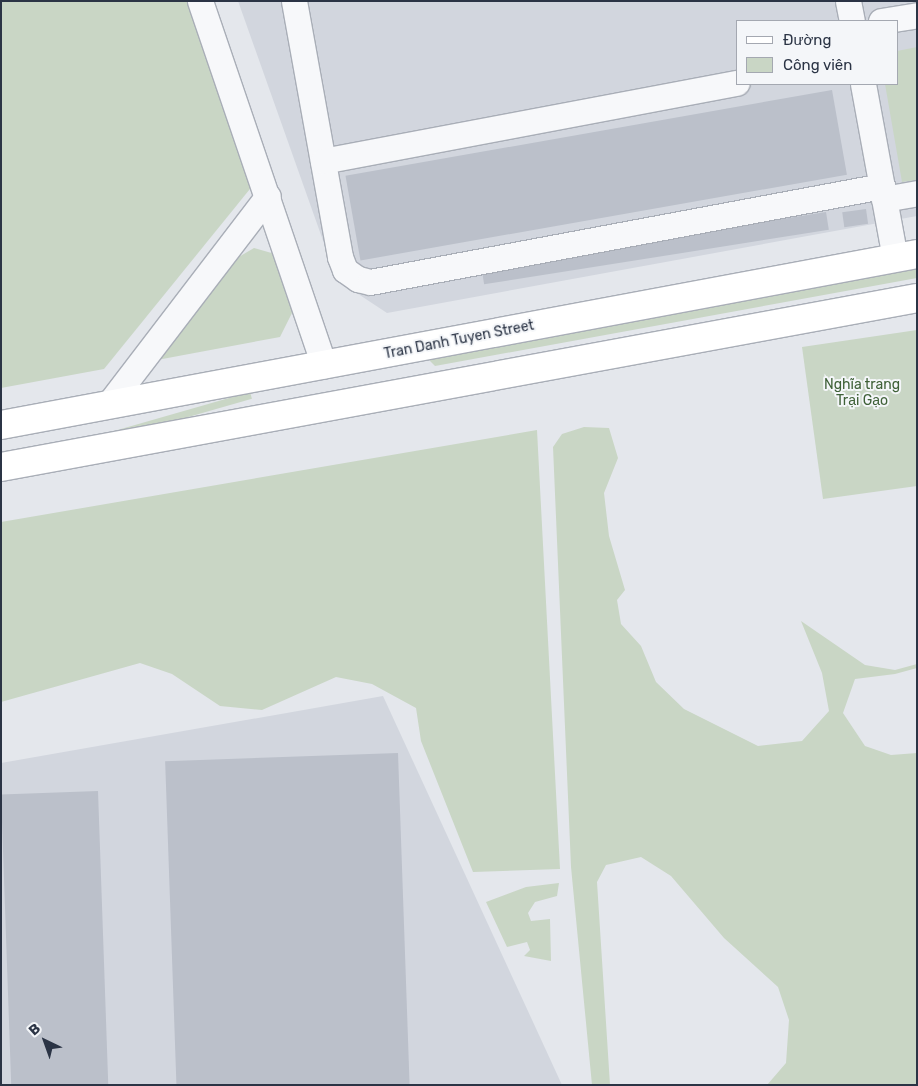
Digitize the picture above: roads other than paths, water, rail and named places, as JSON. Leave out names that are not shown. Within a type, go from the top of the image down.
[{"type":"main road","name":"Tran Danh Tuyen Street","points":[[1,425],[906,256]]},
{"type":"main road","points":[[1,467],[917,298]]},
{"type":"main road","points":[[324,365],[334,406]]},
{"type":"street","points":[[200,1],[324,365]]},
{"type":"street","points":[[848,1],[852,20]]},
{"type":"street","points":[[299,2],[340,257],[346,270],[370,282],[883,193],[917,193]]},
{"type":"street","points":[[886,20],[917,14]]},
{"type":"street","points":[[323,160],[736,83]]},
{"type":"street","points":[[863,85],[883,193],[906,256]]},
{"type":"street","points":[[108,405],[268,196]]},
{"type":"park label","name":"Nghĩa trang Trại Gạo","points":[[862,394]]}]
